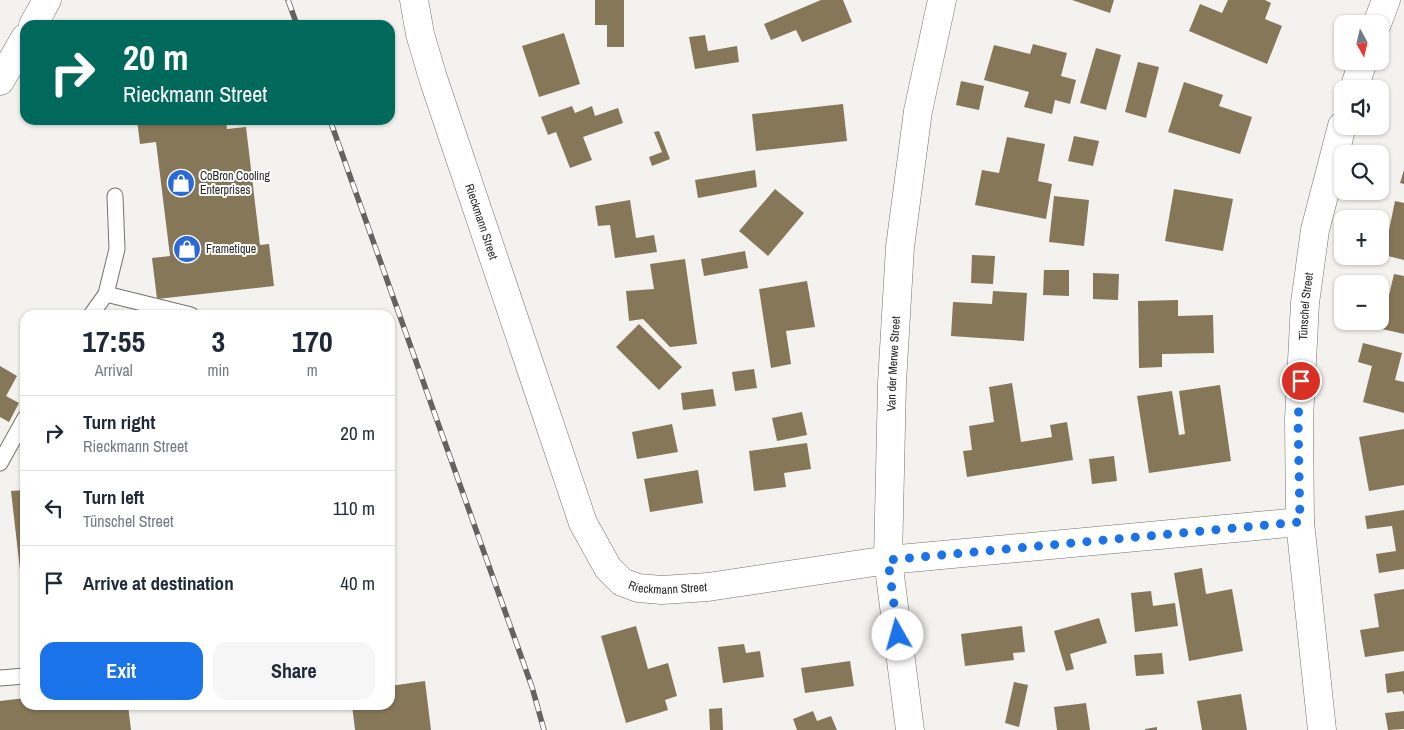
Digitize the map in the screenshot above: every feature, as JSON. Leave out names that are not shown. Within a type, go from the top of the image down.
[{"type":"street","points":[[36,20],[47,0]]},
{"type":"street","name":"Rieckmann Street","points":[[414,0],[420,34],[433,78],[583,523],[608,568],[622,582],[638,588],[662,590],[708,587],[888,560],[1300,522]]},
{"type":"street","name":"Van der Merwe Street","points":[[910,730],[888,560],[892,383],[900,247],[918,111],[942,0]]},
{"type":"street","points":[[1380,15],[1386,0]]},
{"type":"street","points":[[0,81],[20,47]]},
{"type":"street","name":"Tünschel Street","points":[[1322,730],[1300,522],[1298,419],[1305,303],[1316,230],[1340,135]]},
{"type":"lane","points":[[95,310],[106,294],[117,249],[115,196]]},
{"type":"lane","points":[[106,294],[170,310]]},
{"type":"lane","points":[[0,463],[20,427]]},
{"type":"lane","points":[[0,678],[20,676]]},
{"type":"building","points":[[595,0],[624,0],[624,47],[607,47],[607,25],[595,25]]},
{"type":"building","points":[[821,0],[843,0],[852,22],[802,42],[796,30],[771,40],[764,24]]},
{"type":"building","points":[[1072,0],[1114,0],[1110,13]]},
{"type":"building","points":[[1228,0],[1265,0],[1271,3],[1265,19],[1282,26],[1267,64],[1189,31],[1200,4],[1222,13]]},
{"type":"building","points":[[564,33],[580,84],[539,97],[522,46]]},
{"type":"building","points":[[705,35],[708,51],[737,46],[739,62],[695,69],[689,37]]},
{"type":"building","points":[[1033,44],[1067,53],[1061,76],[1076,80],[1070,104],[1055,100],[1052,114],[1024,107],[1029,92],[984,80],[994,45],[1030,54]]},
{"type":"building","points":[[1096,48],[1121,55],[1106,110],[1080,103]]},
{"type":"building","points":[[1138,62],[1159,67],[1146,118],[1125,112]]},
{"type":"building","points":[[961,81],[984,86],[979,110],[956,105]]},
{"type":"building","points":[[1184,82],[1223,95],[1219,106],[1252,117],[1240,154],[1168,132]]},
{"type":"building","points":[[843,104],[847,141],[756,151],[752,114]]},
{"type":"building","points":[[572,106],[575,113],[592,106],[595,116],[618,108],[623,123],[583,137],[592,160],[570,168],[556,132],[548,135],[541,117]]},
{"type":"building","points":[[138,125],[227,125],[227,129],[246,127],[260,245],[269,244],[274,286],[157,299],[152,258],[170,256],[156,142],[140,144]]},
{"type":"building","points":[[659,131],[670,159],[652,166],[649,157],[662,152],[654,132]]},
{"type":"building","points":[[1074,136],[1099,141],[1093,166],[1068,161]]},
{"type":"building","points":[[1007,137],[1045,144],[1038,181],[1052,184],[1046,219],[975,205],[982,170],[999,173]]},
{"type":"building","points":[[755,170],[757,187],[698,198],[695,180]]},
{"type":"building","points":[[1404,170],[1404,184],[1400,183]]},
{"type":"building","points":[[775,189],[804,213],[768,256],[739,231]]},
{"type":"building","points":[[1174,189],[1233,199],[1223,251],[1165,241]]},
{"type":"building","points":[[1054,196],[1089,200],[1084,246],[1049,242]]},
{"type":"building","points":[[630,200],[636,238],[654,235],[657,252],[615,258],[610,225],[598,226],[595,206]]},
{"type":"building","points":[[1395,201],[1404,203],[1404,260],[1389,256],[1389,230]]},
{"type":"building","points":[[745,251],[748,268],[704,276],[701,259]]},
{"type":"building","points":[[972,255],[995,256],[993,284],[971,283]]},
{"type":"building","points":[[685,259],[697,344],[670,347],[643,319],[629,321],[626,291],[654,289],[650,264]]},
{"type":"building","points":[[1044,270],[1069,270],[1069,296],[1043,295]]},
{"type":"building","points":[[1093,273],[1119,274],[1118,300],[1093,299]]},
{"type":"building","points":[[1394,274],[1404,276],[1404,334],[1386,330],[1389,330],[1389,295]]},
{"type":"building","points":[[807,281],[815,327],[786,331],[791,364],[771,368],[759,289]]},
{"type":"building","points":[[993,291],[1027,293],[1024,341],[951,336],[953,302],[992,304]]},
{"type":"building","points":[[1178,300],[1178,316],[1213,315],[1214,353],[1162,354],[1162,367],[1139,368],[1138,301]]},
{"type":"building","points":[[639,324],[682,367],[659,390],[616,347]]},
{"type":"building","points":[[1363,343],[1402,353],[1395,380],[1404,382],[1404,413],[1363,402],[1372,366],[1358,362]]},
{"type":"building","points":[[0,366],[17,376],[6,396],[19,403],[9,422],[0,417]]},
{"type":"building","points":[[754,369],[757,388],[735,391],[732,372]]},
{"type":"building","points":[[1012,383],[1021,442],[1052,437],[1050,425],[1067,422],[1073,460],[967,477],[963,451],[972,450],[969,426],[994,422],[989,387]]},
{"type":"building","points":[[1220,385],[1231,461],[1149,473],[1137,396],[1172,391],[1179,435],[1185,434],[1179,391]]},
{"type":"building","points":[[713,389],[716,406],[683,410],[681,393]]},
{"type":"building","points":[[802,412],[807,435],[777,441],[772,418]]},
{"type":"building","points":[[672,424],[678,452],[637,459],[632,432]]},
{"type":"building","points":[[1404,429],[1404,485],[1369,491],[1359,437]]},
{"type":"building","points":[[807,443],[811,469],[784,473],[786,487],[754,491],[749,451]]},
{"type":"building","points":[[1114,456],[1117,481],[1092,484],[1089,459]]},
{"type":"building","points":[[698,470],[703,503],[650,512],[644,479]]},
{"type":"building","points":[[20,490],[20,570],[11,491]]},
{"type":"building","points":[[1404,510],[1404,569],[1379,573],[1376,554],[1396,551],[1392,526],[1367,529],[1365,516]]},
{"type":"building","points":[[1202,568],[1206,594],[1232,589],[1243,651],[1189,661],[1174,573]]},
{"type":"building","points":[[1404,589],[1404,651],[1365,657],[1360,630],[1379,627],[1374,594]]},
{"type":"building","points":[[1151,591],[1153,606],[1175,603],[1178,626],[1135,632],[1131,593]]},
{"type":"building","points":[[1099,618],[1107,643],[1070,654],[1074,669],[1066,671],[1054,631]]},
{"type":"building","points":[[636,626],[648,669],[668,663],[677,696],[665,700],[668,710],[626,723],[601,636]]},
{"type":"building","points":[[1022,626],[1025,652],[1013,653],[1014,660],[965,666],[961,634]]},
{"type":"building","points":[[744,644],[746,653],[760,651],[764,677],[723,683],[718,647]]},
{"type":"building","points":[[1162,653],[1164,674],[1136,676],[1134,655]]},
{"type":"building","points":[[850,661],[854,686],[805,693],[801,668]]},
{"type":"building","points":[[1404,671],[1404,695],[1402,691],[1387,693],[1385,674]]},
{"type":"building","points":[[425,681],[431,730],[355,730],[353,710],[395,710],[395,685]]},
{"type":"building","points":[[1014,682],[1028,685],[1019,727],[1005,723]]},
{"type":"building","points":[[1241,694],[1247,730],[1202,730],[1197,701]]},
{"type":"building","points":[[20,699],[20,710],[129,710],[131,730],[0,730],[0,701]]},
{"type":"building","points":[[1086,703],[1090,730],[1057,730],[1054,707]]},
{"type":"building","points":[[722,708],[723,730],[710,730],[709,709]]},
{"type":"building","points":[[813,711],[817,721],[831,716],[837,730],[797,730],[793,719]]},
{"type":"building","points":[[1404,711],[1404,729],[1388,730],[1385,713]]},
{"type":"building","points":[[1157,727],[1157,730],[1145,730],[1145,729]]},
{"type":"railway","points":[[288,0],[295,20]]},
{"type":"railway","points":[[332,125],[532,687],[544,730]]},
{"type":"place","name":"CoBron Cooling Enterprises","points":[[181,183]]},
{"type":"place","name":"Frametique","points":[[187,249]]},
{"type":"route","points":[[898,635],[888,560],[1300,522],[1298,419],[1301,381]]}]
